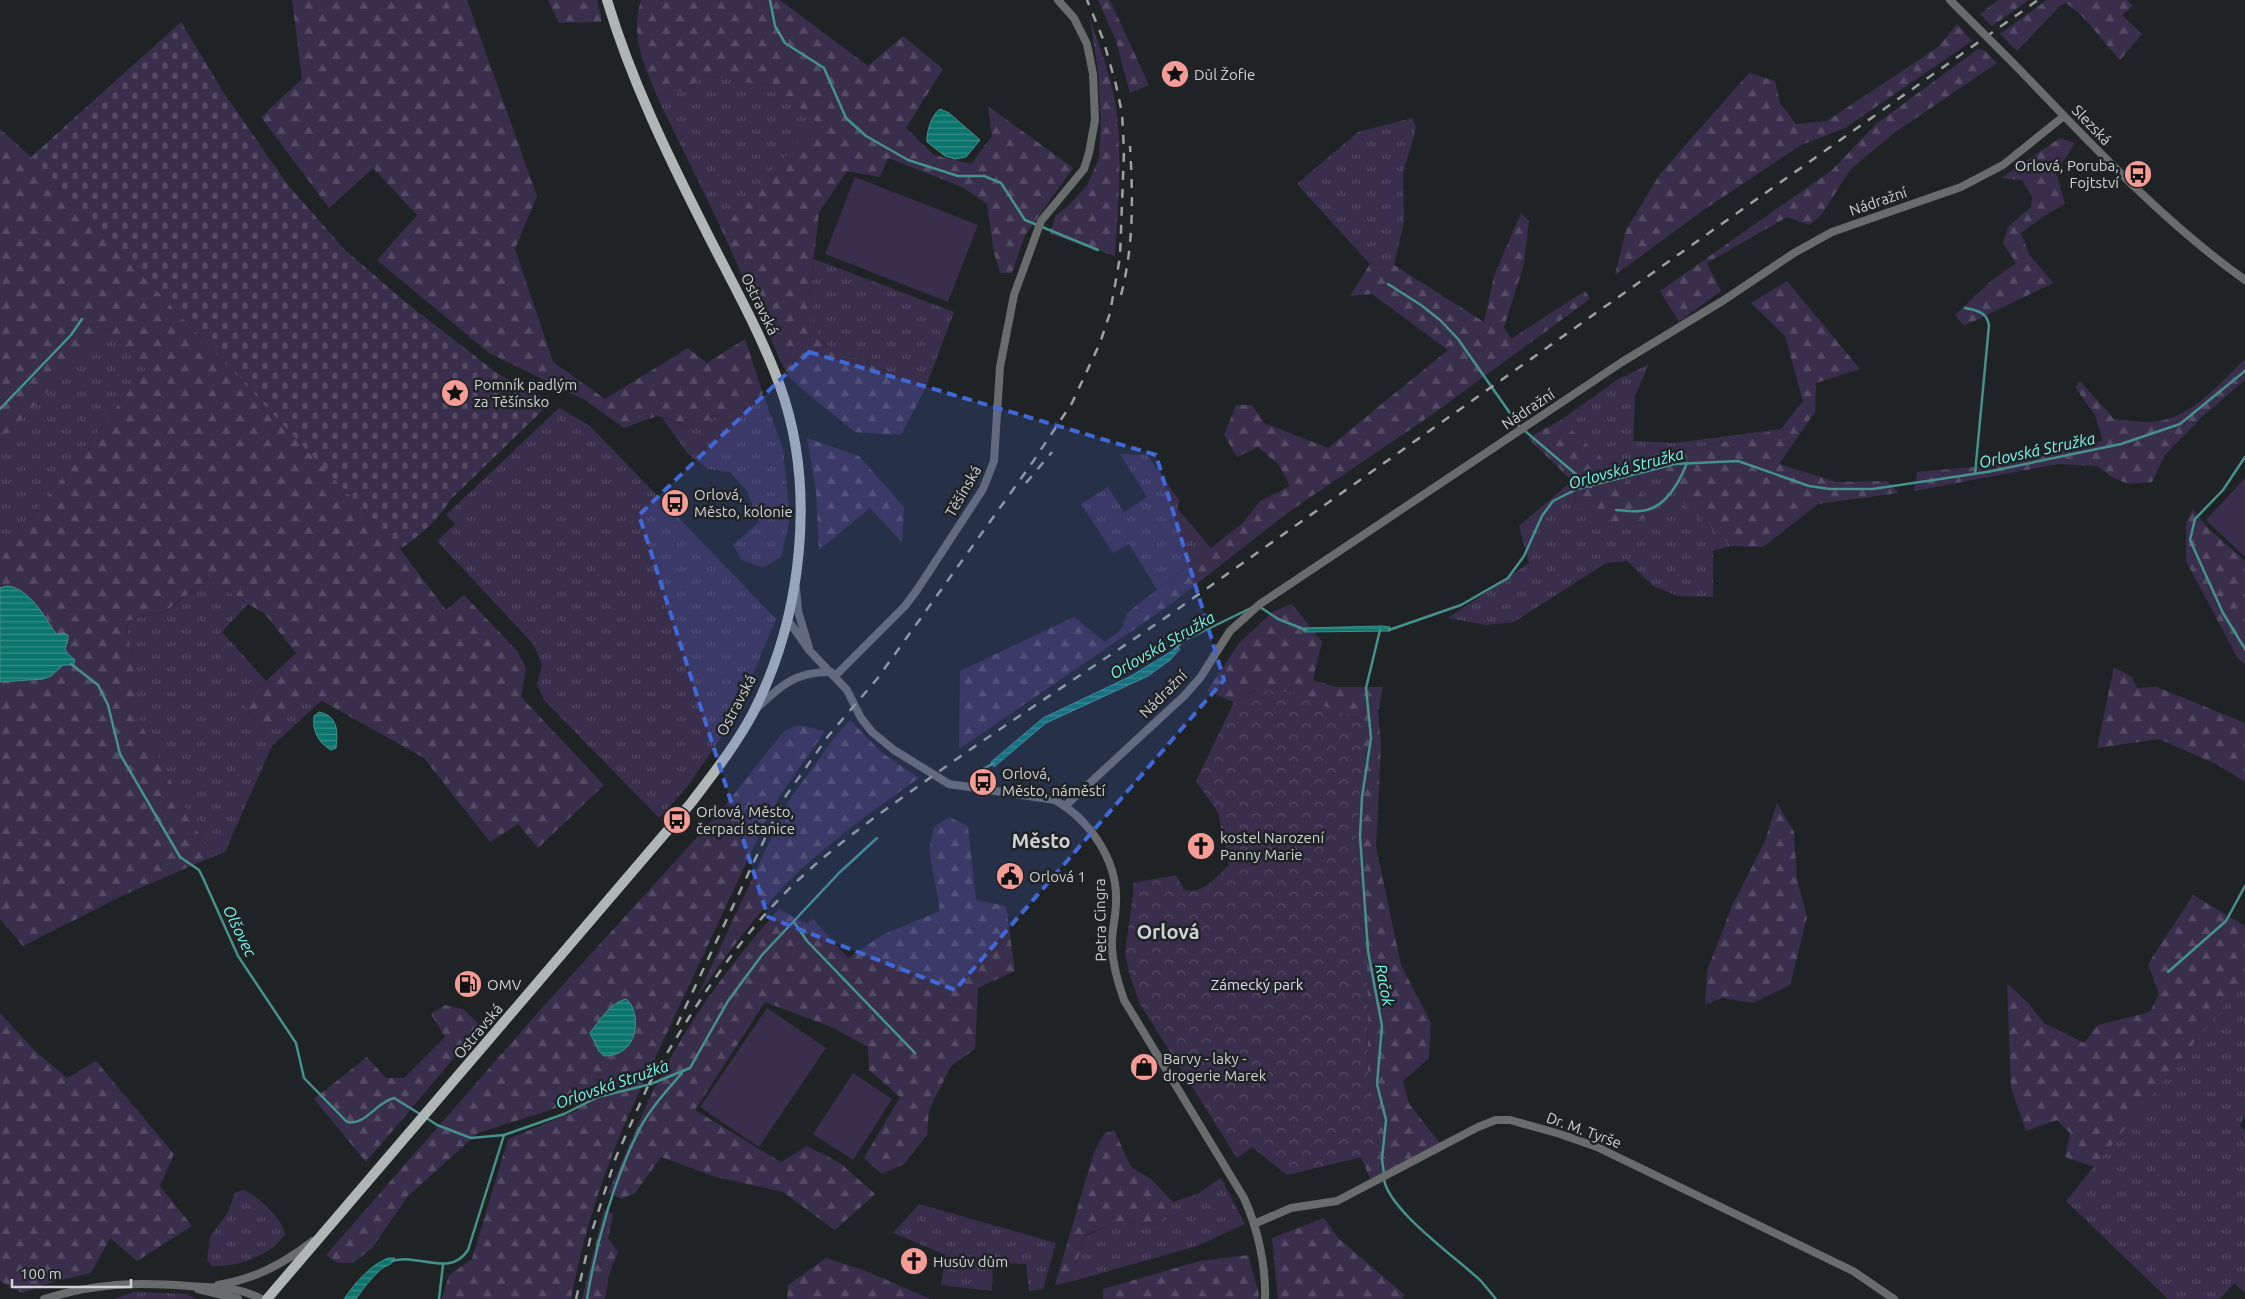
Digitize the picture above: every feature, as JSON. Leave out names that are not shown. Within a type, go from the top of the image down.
[{"type":"main road","name":"Ostravská","points":[[267,1299],[677,820],[722,762],[753,712],[771,670],[788,620],[796,584],[799,473],[796,445],[782,392],[756,327],[661,142],[632,76],[607,0]]},
{"type":"main road","points":[[615,25],[616,0]]},
{"type":"street","name":"Těšínská","points":[[833,674],[905,606],[983,489],[990,474],[994,461],[996,402],[1005,336],[1014,295],[1041,221],[1084,169],[1095,120],[1094,89],[1087,44],[1074,18],[1058,0]]},
{"type":"street","name":"Slezská","points":[[1950,0],[2166,217],[2206,251],[2245,280]]},
{"type":"street","name":"Nádražní","points":[[1065,806],[1188,692],[1230,630],[1260,604],[1616,367],[1724,300],[1794,253],[1832,232],[1962,187],[1977,180],[2003,166],[2064,116]]},
{"type":"street","name":"Petra Cingra","points":[[796,584],[798,611],[810,650]]},
{"type":"street","name":"Petra Cingra","points":[[788,620],[810,650],[847,690],[861,718],[872,732],[894,750],[933,775],[956,785],[1056,800],[1065,806],[1089,830],[1106,854],[1111,864],[1116,893],[1112,946],[1117,980],[1124,1000],[1215,1147],[1244,1198],[1254,1224],[1264,1273],[1265,1299]]},
{"type":"street","points":[[753,712],[773,693],[797,676],[811,672],[833,674]]},
{"type":"street","name":"Dr. M. Tyrše","points":[[1254,1224],[1291,1208],[1337,1201],[1478,1127],[1503,1119],[1551,1131],[1597,1146],[1844,1266],[1894,1299]]},
{"type":"street","points":[[44,1299],[90,1287],[115,1284],[213,1286],[247,1279],[273,1269],[300,1251],[336,1219]]},
{"type":"street","points":[[189,1286],[238,1299]]},
{"type":"street","points":[[213,1286],[251,1294],[261,1299]]},
{"type":"street","points":[[200,1290],[211,1299]]},
{"type":"highlighted area","points":[[809,352],[1156,455],[1224,680],[955,990],[768,917],[639,515]]},
{"type":"green space","points":[[292,0],[467,0],[537,196],[515,249],[553,362],[605,399],[688,348],[707,363],[745,339],[763,394],[693,427],[657,416],[624,428],[585,400],[489,353],[377,260],[417,215],[373,168],[329,208],[261,117],[302,79]]},
{"type":"green space","points":[[548,0],[597,0],[602,22],[559,23]]},
{"type":"green space","points":[[641,0],[780,0],[868,66],[903,36],[943,69],[906,128],[934,155],[971,164],[992,136],[988,106],[1073,168],[1025,235],[1012,273],[1000,273],[994,253],[987,204],[962,187],[888,158],[880,177],[847,171],[819,212],[810,291],[818,341],[925,389],[901,435],[855,432],[787,375],[720,226],[817,123],[774,85],[740,82],[708,75],[660,103],[645,65],[638,40],[637,27]]},
{"type":"green space","points":[[1098,0],[1110,0],[1149,85],[1130,93],[1116,41]]},
{"type":"green space","points":[[1998,0],[2029,0],[1992,26],[1980,14]]},
{"type":"green space","points":[[2047,0],[2127,0],[2133,6],[2122,15],[2142,34],[2120,60],[2088,23],[2066,3],[2060,6],[2017,51],[2000,34]]},
{"type":"green space","points":[[1090,19],[1110,78],[1117,115],[1119,168],[1115,256],[1050,234],[1055,216],[1069,205],[1088,184],[1099,158],[1101,125],[1098,70]]},
{"type":"green space","points":[[181,22],[222,90],[287,184],[344,249],[404,301],[498,374],[551,402],[450,500],[428,527],[400,549],[31,157]]},
{"type":"green space","points":[[1957,24],[1972,41],[1845,128],[1801,145],[1705,209],[1615,275],[1626,230],[1660,174],[1749,73],[1775,81],[1780,103],[1796,124],[1827,121],[1938,47]]},
{"type":"green space","points":[[1978,49],[1985,51],[1997,63],[1894,133],[1850,170],[1822,214],[1809,225],[1787,217],[1707,263],[1721,291],[1679,322],[1660,291],[1832,170],[1876,124]]},
{"type":"green space","points":[[708,75],[740,82],[774,85],[817,123],[720,226],[660,103]]},
{"type":"green space","points":[[1412,118],[1416,128],[1403,173],[1404,222],[1394,265],[1370,264],[1297,184],[1358,132]]},
{"type":"green space","points":[[0,129],[31,157],[400,549],[446,610],[464,595],[517,651],[526,668],[521,697],[604,785],[538,848],[518,824],[490,842],[424,758],[308,693],[265,731],[243,703],[296,653],[265,614],[207,579],[166,611],[126,621],[142,726],[206,847],[205,860],[126,894],[23,946],[0,919],[0,558],[146,369],[108,329],[0,441]]},
{"type":"green space","points":[[2060,138],[2075,143],[2056,172],[2065,204],[2041,218],[2021,233],[2029,254],[2053,283],[1964,326],[1955,315],[1992,280],[2016,263],[2003,243],[2008,227],[2031,207],[2032,196],[2022,180],[2001,178]]},
{"type":"green space","points":[[855,177],[978,225],[948,302],[825,254]]},
{"type":"green space","points":[[1521,213],[1529,221],[1524,264],[1504,327],[1511,339],[1585,291],[1590,299],[1430,416],[1290,511],[1171,604],[959,749],[960,671],[1074,617],[1105,642],[1121,630],[1127,613],[1243,523],[1260,501],[1290,486],[1279,465],[1258,447],[1237,457],[1224,435],[1236,405],[1252,405],[1264,423],[1328,448],[1448,350],[1372,294],[1350,296],[1370,264],[1394,265],[1484,322],[1494,276]]},
{"type":"green space","points":[[814,259],[954,312],[925,389],[818,341],[810,291]]},
{"type":"green space","points":[[1787,281],[1860,369],[1816,383],[1815,412],[1779,464],[1837,482],[1887,481],[1899,493],[1818,504],[1763,547],[1731,546],[1681,501],[1648,459],[1781,429],[1803,401],[1785,336],[1751,303]]},
{"type":"green space","points":[[108,329],[146,369],[0,558],[0,441]]},
{"type":"green space","points":[[2245,359],[2245,380],[2203,416],[2165,455],[2152,482],[2129,484],[2113,478],[2097,466],[2058,464],[1914,491],[1917,472],[1983,466],[2103,441],[2095,415],[2075,387],[2080,381],[2114,419],[2149,422],[2177,416],[2190,409]]},
{"type":"green space","points":[[1649,364],[1635,396],[1633,441],[1674,443],[1781,429],[1674,453],[1681,501],[1731,546],[1713,551],[1713,597],[1678,596],[1653,586],[1627,561],[1606,563],[1514,622],[1486,625],[1448,618],[1529,563],[1519,526],[1572,481],[1576,505],[1594,511],[1613,523],[1663,516],[1561,420],[1617,380]]},
{"type":"green space","points":[[763,394],[783,449],[790,517],[781,557],[763,568],[742,560],[733,545],[759,522],[747,491],[730,472],[708,469],[688,454],[662,418],[693,427]]},
{"type":"green space","points":[[559,408],[590,426],[776,619],[736,716],[687,787],[659,818],[544,700],[537,684],[542,665],[534,645],[437,541],[455,524],[446,515]]},
{"type":"green space","points":[[1561,420],[1664,516],[1613,523],[1594,511],[1576,505],[1572,481],[1528,438]]},
{"type":"green space","points":[[807,438],[859,456],[904,507],[902,542],[870,508],[819,550],[816,491]]},
{"type":"green space","points":[[1120,454],[1147,455],[1179,500],[1178,509],[1211,548],[1161,586],[1158,591],[1129,544],[1113,553],[1081,504],[1108,487],[1124,512],[1147,497]]},
{"type":"green space","points":[[2245,478],[2245,557],[2206,520]]},
{"type":"green space","points":[[2193,509],[2209,529],[2245,561],[2245,665],[2237,657],[2186,561],[2186,523]]},
{"type":"green space","points":[[207,579],[248,604],[222,632],[266,681],[243,703],[265,731],[308,693],[322,700],[272,746],[225,852],[205,860],[206,847],[142,726],[126,621],[167,611]]},
{"type":"green space","points":[[1292,604],[1322,642],[1313,680],[1336,687],[1383,687],[1378,712],[1381,746],[1376,847],[1401,965],[1431,1023],[1429,1058],[1403,1081],[1409,1104],[1440,1143],[1370,1179],[1361,1157],[1379,1153],[1368,1087],[1367,965],[1356,843],[1364,720],[1256,690],[1234,702],[1207,691],[1239,643],[1274,611]]},
{"type":"green space","points":[[2114,667],[2132,677],[2137,688],[2157,687],[2245,723],[2245,782],[2218,765],[2159,739],[2097,748]]},
{"type":"green space","name":"Zámecký park","points":[[1256,690],[1289,692],[1355,718],[1365,720],[1356,843],[1367,965],[1368,1087],[1379,1153],[1287,1175],[1252,1147],[1237,1158],[1140,1004],[1129,973],[1125,953],[1133,883],[1176,875],[1184,890],[1198,890],[1214,880],[1229,865],[1218,812],[1196,781],[1234,702]]},
{"type":"green space","points":[[850,720],[881,752],[919,778],[831,844],[782,888],[748,927],[697,997],[788,802],[834,738]]},
{"type":"green space","points":[[798,725],[825,731],[779,797],[764,825],[629,1114],[595,1205],[581,1251],[571,1299],[442,1299],[449,1275],[472,1259],[508,1139],[578,1110],[575,1102],[478,1133],[408,1196],[372,1248],[353,1263],[338,1263],[326,1255],[540,1010],[719,813],[784,731]]},
{"type":"green space","points":[[1777,803],[1794,832],[1797,879],[1807,917],[1790,985],[1753,1003],[1722,998],[1705,1005],[1707,971],[1732,906],[1765,841]]},
{"type":"green space","points":[[949,817],[968,826],[976,900],[1006,906],[1015,971],[978,988],[975,1049],[951,1066],[929,1110],[927,1135],[904,1164],[882,1174],[864,1158],[900,1097],[869,1070],[868,1047],[834,1028],[765,1002],[695,1110],[781,1162],[807,1146],[840,1163],[875,1194],[835,1230],[783,1192],[716,1177],[661,1157],[635,1193],[622,1199],[608,1193],[651,1095],[670,1058],[728,970],[779,909],[801,921],[808,923],[813,919],[848,958],[882,935],[940,911],[929,849],[934,827]]},
{"type":"green space","points":[[2193,895],[2245,926],[2245,980],[2094,1167],[2065,1157],[2070,1133],[2057,1120],[2026,1131],[2011,1088],[2007,983],[2029,1004],[2044,1023],[2084,1043],[2098,1025],[2150,1012],[2159,994],[2148,964]]},
{"type":"green space","points":[[2245,980],[2245,1116],[2240,1126],[2245,1130],[2245,1293],[2234,1283],[2220,1299],[2168,1299],[2066,1201]]},
{"type":"green space","points":[[445,1005],[463,1009],[481,1026],[366,1162],[314,1099],[367,1057],[386,1078],[404,1078],[445,1037],[431,1014]]},
{"type":"green space","points":[[767,1008],[826,1048],[759,1147],[700,1107]]},
{"type":"green space","points":[[0,1013],[36,1052],[67,1078],[96,1061],[174,1154],[160,1186],[192,1226],[137,1261],[110,1238],[91,1273],[53,1282],[22,1293],[0,1281]]},
{"type":"green space","points":[[853,1073],[892,1099],[853,1160],[813,1134]]},
{"type":"green space","points":[[1114,1130],[1131,1167],[1151,1179],[1173,1202],[1158,1225],[1118,1221],[1084,1236],[1077,1264],[1077,1280],[1055,1285],[1094,1152],[1104,1134]]},
{"type":"green space","points":[[1221,1178],[1245,1224],[1197,1246],[1077,1280],[1077,1264],[1084,1237],[1118,1221],[1158,1225],[1173,1202],[1197,1194]]},
{"type":"green space","points":[[243,1190],[269,1209],[284,1229],[285,1235],[273,1247],[258,1256],[235,1264],[212,1266],[207,1260],[210,1237],[228,1212],[235,1193]]},
{"type":"green space","points":[[919,1204],[1056,1243],[1043,1289],[1029,1291],[1026,1264],[993,1263],[992,1291],[941,1285],[946,1255],[893,1233]]},
{"type":"green space","points":[[604,1210],[613,1214],[608,1238],[618,1252],[609,1275],[605,1299],[582,1299]]},
{"type":"green space","points":[[1324,1218],[1339,1239],[1405,1295],[1402,1299],[1278,1299],[1272,1238]]},
{"type":"green space","points":[[1248,1255],[1259,1294],[1258,1299],[1103,1299],[1103,1289],[1200,1261]]},
{"type":"green space","points":[[826,1258],[866,1271],[930,1299],[787,1299],[788,1285]]},
{"type":"green space","points":[[134,1292],[187,1294],[196,1299],[114,1299]]},
{"type":"shaded area","points":[[940,109],[949,113],[980,140],[966,157],[955,159],[945,156],[927,142],[930,124],[934,115]]},
{"type":"shaded area","points":[[7,586],[22,592],[36,604],[56,634],[64,633],[68,635],[66,650],[75,660],[73,665],[63,665],[51,676],[43,679],[0,682],[0,588]]},
{"type":"shaded area","points":[[1390,627],[1390,631],[1304,632],[1303,630],[1304,628]]},
{"type":"shaded area","points":[[1176,646],[1180,649],[1170,660],[1148,676],[1046,723],[994,767],[991,762],[1043,718],[1131,676],[1172,651]]},
{"type":"shaded area","points":[[319,712],[330,717],[337,730],[336,748],[331,750],[319,740],[315,731],[314,716]]},
{"type":"shaded area","points":[[626,999],[631,1005],[635,1016],[633,1038],[625,1049],[619,1053],[604,1056],[599,1051],[590,1033],[610,1008]]},
{"type":"shaded area","points":[[388,1258],[395,1258],[392,1263],[377,1273],[356,1299],[344,1299],[363,1275],[375,1265]]},
{"type":"waterway","points":[[770,0],[775,26],[785,43],[824,68],[846,118],[866,136],[908,160],[958,176],[984,176],[1001,183],[1025,220],[1098,250]]},
{"type":"waterway","points":[[1388,284],[1421,305],[1440,320],[1458,339],[1519,426],[1591,487]]},
{"type":"waterway","points":[[1965,308],[1983,314],[1989,325],[1975,474]]},
{"type":"waterway","points":[[0,409],[71,335],[82,319]]},
{"type":"waterway","name":"Orlovská Stružka","points":[[1389,630],[1461,605],[1508,578],[1524,556],[1542,516],[1553,501],[1577,489],[1675,464],[1738,461],[1809,486],[1830,489],[1873,489],[1987,472],[2121,444],[2180,424],[2245,371]]},
{"type":"waterway","points":[[2245,457],[2223,490],[2195,519],[2190,540],[2223,613],[2245,649]]},
{"type":"waterway","points":[[1616,510],[1640,511],[1656,506],[1670,494],[1680,479],[1687,463]]},
{"type":"waterway","name":"Orlovská Stružka","points":[[1260,607],[1278,619],[1306,630]]},
{"type":"waterway","name":"Orlovská Stružka","points":[[1175,649],[1183,641],[1251,608]]},
{"type":"waterway","name":"Račok","points":[[1380,630],[1366,688],[1371,738],[1362,797],[1360,836],[1368,951],[1382,1026],[1377,1084],[1386,1120],[1382,1159],[1384,1174]]},
{"type":"waterway","name":"Olšovec","points":[[71,664],[98,685],[108,705],[120,754],[180,857],[199,870],[238,956],[296,1043],[304,1078],[347,1122],[360,1120],[388,1100],[394,1098],[420,1114]]},
{"type":"waterway","name":"Orlovská Stružka","points":[[974,774],[994,763]]},
{"type":"waterway","name":"Orlovská Stružka","points":[[392,1261],[402,1259],[443,1264],[461,1258],[468,1250],[504,1135],[564,1114],[598,1097],[651,1084],[690,1068],[728,1001],[762,955],[839,873],[877,838]]},
{"type":"waterway","points":[[2168,972],[2226,921],[2245,886]]},
{"type":"waterway","points":[[794,922],[807,941],[915,1053]]},
{"type":"waterway","points":[[587,1299],[595,1256],[622,1168],[649,1113],[682,1073]]},
{"type":"waterway","name":"Olšovec","points":[[425,1117],[437,1125],[471,1138],[504,1135]]},
{"type":"waterway","name":"Račok","points":[[1384,1179],[1388,1191],[1410,1219],[1481,1281],[1496,1299]]},
{"type":"waterway","points":[[439,1299],[443,1265]]},
{"type":"railway","points":[[677,1025],[783,800],[829,735],[877,679],[1030,466],[1072,403],[1100,343],[1110,313],[1120,257],[1124,151],[1122,113],[1116,85],[1103,39],[1087,0]]},
{"type":"railway","points":[[649,1084],[695,1007],[747,935],[787,891],[842,842],[970,750],[1175,611],[2038,0]]},
{"type":"railway","points":[[1121,295],[1132,221],[1130,146]]},
{"type":"railway","points":[[1026,483],[1052,452]]},
{"type":"railway","points":[[576,1299],[592,1231],[616,1157],[652,1077]]},
{"type":"place","name":"Důl Žofie","points":[[1175,74]]},
{"type":"place","name":"Orlová, Poruba, Fojtství","points":[[2138,174]]},
{"type":"place","name":"Pomník padlým za Těšínsko","points":[[455,393]]},
{"type":"place","name":"Orlová, Město, kolonie","points":[[675,503]]},
{"type":"place","name":"Orlová, Město, náměstí","points":[[983,782]]},
{"type":"place","name":"Orlová, Město, čerpací stanice","points":[[677,820]]},
{"type":"place","name":"kostel Narození Panny Marie","points":[[1201,846]]},
{"type":"place","name":"Orlová 1","points":[[1010,876]]},
{"type":"place","name":"OMV","points":[[468,984]]},
{"type":"place","name":"Barvy - laky - drogerie Marek","points":[[1144,1067]]},
{"type":"place","name":"Husův dům","points":[[914,1261]]},
{"type":"district","name":"Město","points":[[1041,840]]},
{"type":"district","name":"Orlová","points":[[1168,931]]}]
